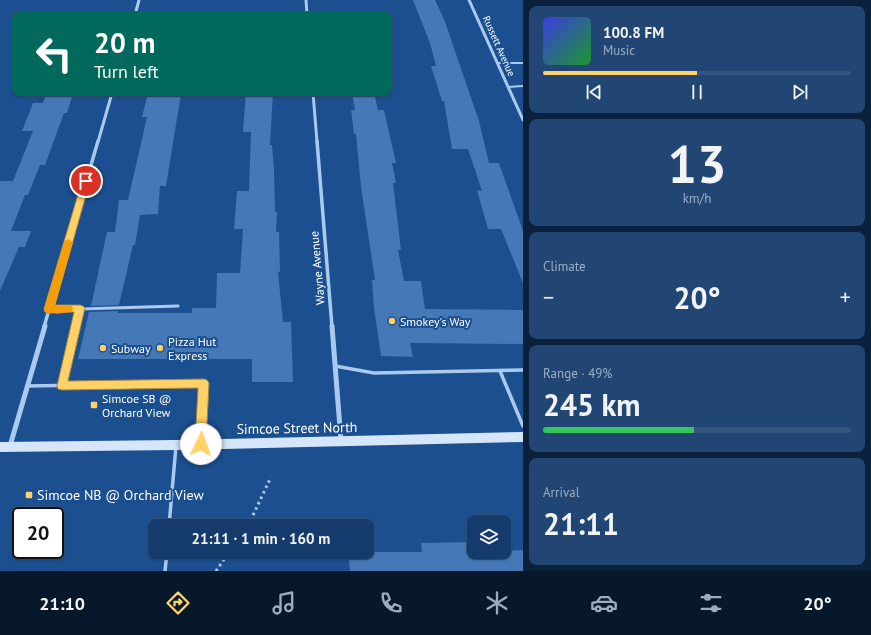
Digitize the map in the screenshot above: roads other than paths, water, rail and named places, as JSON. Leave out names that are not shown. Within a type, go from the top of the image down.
[{"type":"main road","name":"Simcoe Street North","points":[[5,447],[176,445],[523,437]]},
{"type":"street","points":[[136,12],[139,0]]},
{"type":"street","points":[[306,0],[307,12]]},
{"type":"street","name":"Russett Avenue","points":[[469,0],[523,120]]},
{"type":"street","points":[[5,447],[26,386],[111,96]]},
{"type":"street","name":"Wayne Avenue","points":[[313,96],[341,441]]},
{"type":"lane","points":[[497,63],[523,63]]},
{"type":"lane","points":[[508,87],[523,86]]},
{"type":"lane","points":[[49,309],[178,306]]},
{"type":"lane","points":[[62,386],[80,308]]},
{"type":"lane","points":[[335,366],[374,373],[523,370]]},
{"type":"lane","points":[[500,371],[523,426]]},
{"type":"lane","points":[[26,386],[204,383],[201,444]]},
{"type":"lane","points":[[170,519],[176,445]]},
{"type":"lane","points":[[165,571],[166,559]]},
{"type":"place","name":"Smokey's Way","points":[[392,321]]},
{"type":"place","name":"Subway","points":[[103,348]]},
{"type":"place","name":"Pizza Hut Express","points":[[160,348]]},
{"type":"place","name":"Simcoe SB @ Orchard View","points":[[94,405]]},
{"type":"place","name":"Simcoe NB @ Orchard View","points":[[29,495]]}]
